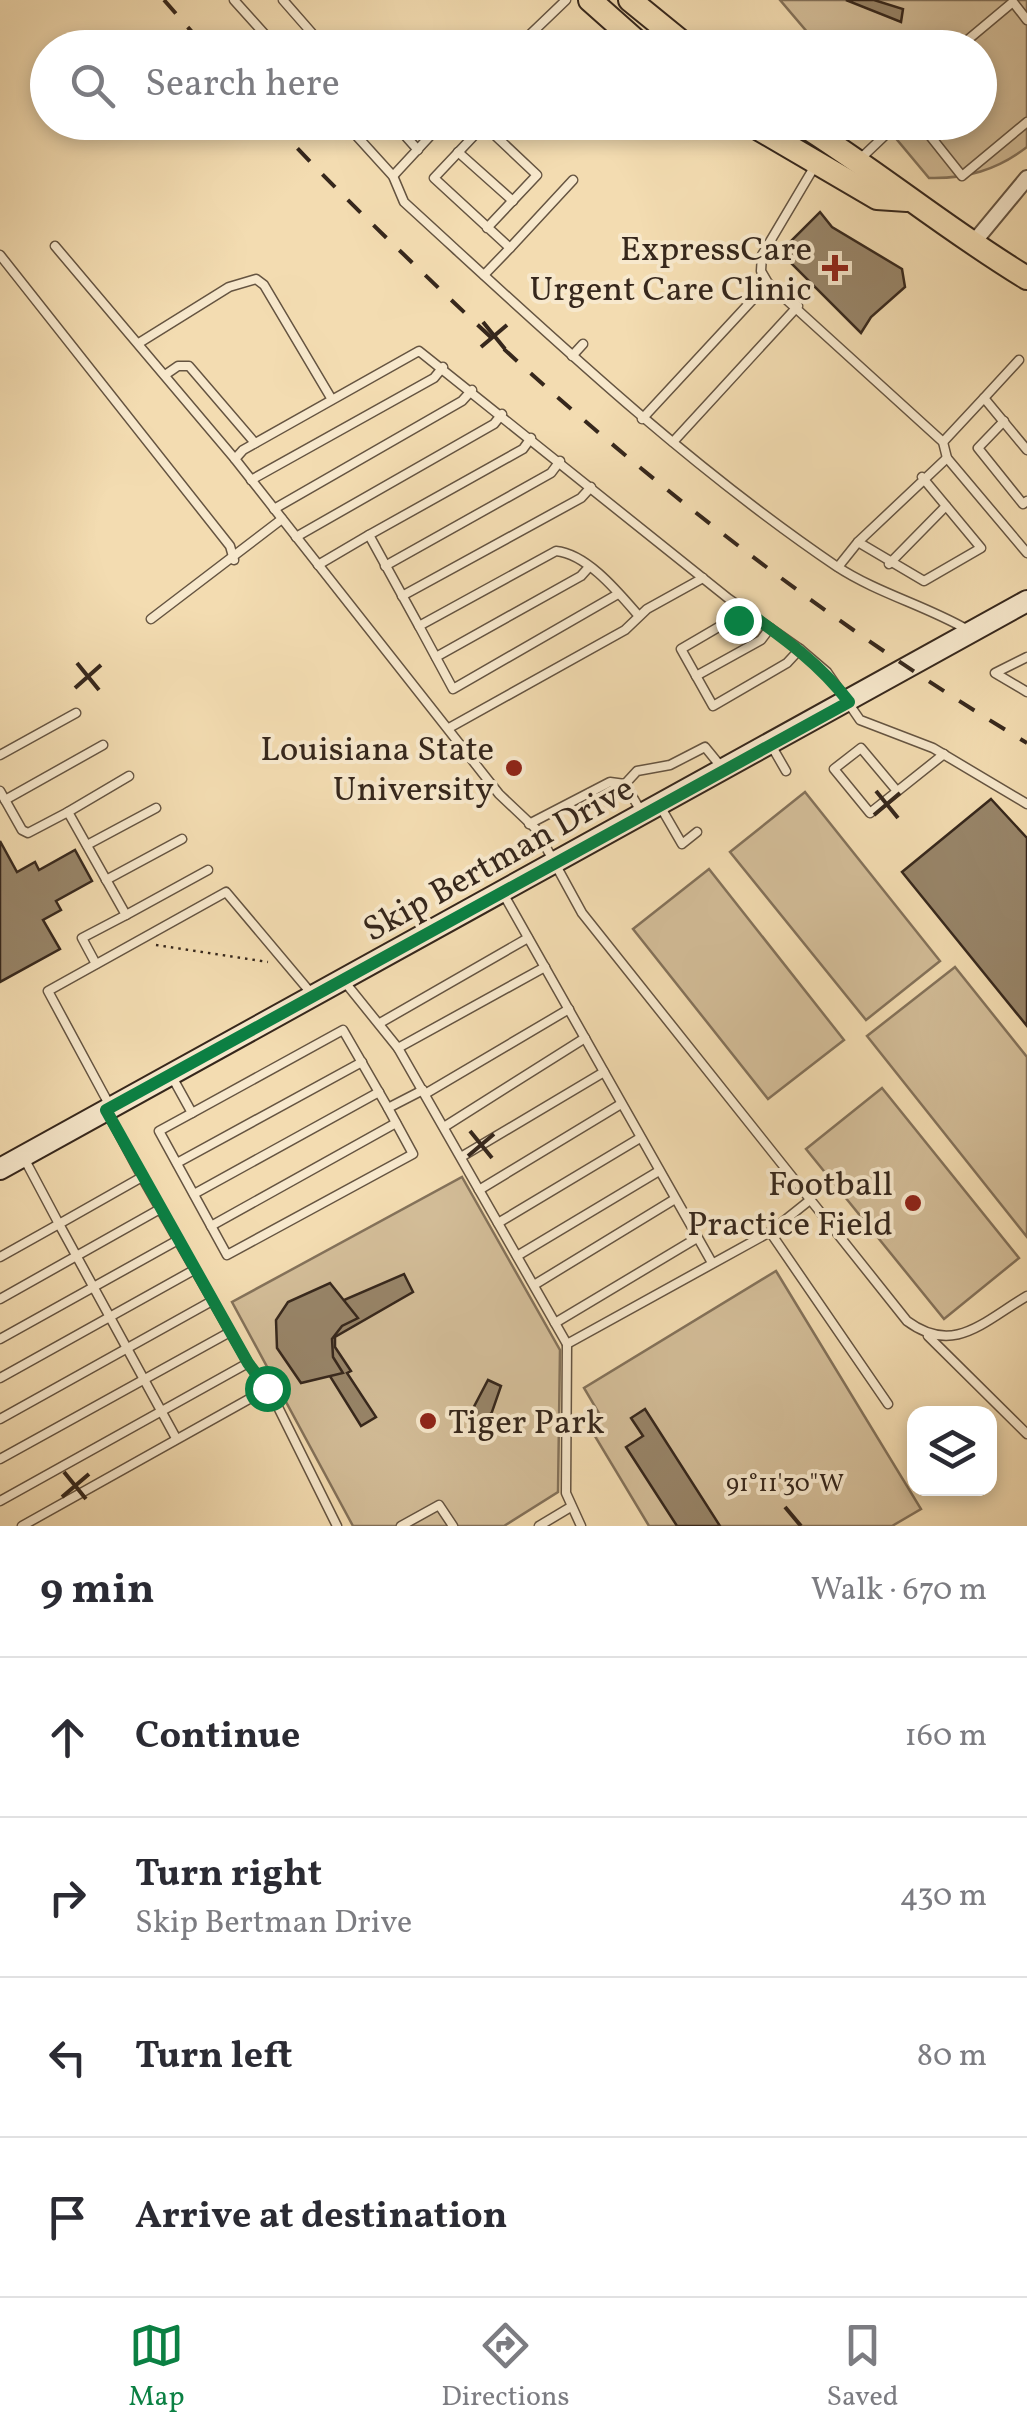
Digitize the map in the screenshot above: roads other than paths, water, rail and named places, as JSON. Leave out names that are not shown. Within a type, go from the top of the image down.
[{"type":"main road","points":[[590,0],[624,30]]},
{"type":"main road","points":[[619,0],[659,25]]},
{"type":"main road","points":[[630,0],[665,30]]},
{"type":"main road","points":[[777,140],[876,198],[907,200]]},
{"type":"main road","points":[[827,140],[887,178],[907,200],[1027,278]]},
{"type":"street","points":[[974,242],[1027,178]]},
{"type":"street","name":"Skip Bertman Drive","points":[[0,1169],[1027,601]]},
{"type":"lane","points":[[234,0],[261,30]]},
{"type":"lane","points":[[282,0],[309,30]]},
{"type":"lane","points":[[535,30],[566,0]]},
{"type":"lane","points":[[979,30],[1014,1],[1027,20]]},
{"type":"lane","points":[[934,140],[962,176],[1027,122]]},
{"type":"lane","points":[[360,140],[392,176],[404,202],[642,419],[838,567],[970,631]]},
{"type":"lane","points":[[409,140],[418,150]]},
{"type":"lane","points":[[392,176],[427,140]]},
{"type":"lane","points":[[470,140],[434,178],[510,248]]},
{"type":"lane","points":[[487,228],[537,175],[500,140]]},
{"type":"lane","points":[[859,160],[880,140]]},
{"type":"lane","points":[[458,152],[512,201]]},
{"type":"lane","points":[[816,163],[762,255],[761,271],[768,282],[943,442],[947,458],[1026,551]]},
{"type":"lane","points":[[484,276],[573,180]]},
{"type":"lane","points":[[55,246],[140,343],[499,794],[529,824],[582,913],[908,1321],[1027,1434]]},
{"type":"lane","points":[[0,255],[237,556]]},
{"type":"lane","points":[[140,343],[228,287],[256,278],[264,285],[331,398]]},
{"type":"lane","points":[[642,419],[768,282]]},
{"type":"lane","points":[[673,442],[798,306]]},
{"type":"lane","points":[[572,356],[583,344]]},
{"type":"lane","points":[[235,459],[331,398],[419,351],[746,611],[800,649],[826,672],[860,720],[944,754],[1027,804]]},
{"type":"lane","points":[[943,442],[1019,360]]},
{"type":"lane","points":[[166,375],[178,366],[190,366],[255,443]]},
{"type":"lane","points":[[251,480],[434,378],[442,368]]},
{"type":"lane","points":[[274,509],[462,401],[472,390]]},
{"type":"lane","points":[[984,398],[1027,450]]},
{"type":"lane","points":[[296,537],[494,424],[502,414]]},
{"type":"lane","points":[[1004,421],[978,448],[1023,504],[1027,501]]},
{"type":"lane","points":[[318,565],[522,450],[531,438]]},
{"type":"lane","points":[[838,567],[922,477],[947,458]]},
{"type":"lane","points":[[386,566],[551,473],[560,461]]},
{"type":"lane","points":[[858,542],[889,564],[924,581],[981,548],[922,477]]},
{"type":"lane","points":[[402,596],[581,498],[591,486]]},
{"type":"lane","points":[[889,564],[946,506]]},
{"type":"lane","points":[[152,619],[282,519]]},
{"type":"lane","points":[[369,535],[453,688],[618,594]]},
{"type":"lane","points":[[418,626],[556,550],[573,552],[638,615]]},
{"type":"lane","points":[[436,657],[582,576],[589,567]]},
{"type":"lane","points":[[450,728],[625,630],[638,615],[704,578]]},
{"type":"lane","points":[[746,611],[738,620],[680,649],[713,706],[787,664],[800,649]]},
{"type":"lane","points":[[696,676],[761,640],[770,628]]},
{"type":"lane","points":[[1027,657],[995,673],[1027,691]]},
{"type":"lane","points":[[0,756],[76,713]]},
{"type":"lane","points":[[104,745],[2,796],[28,833],[130,776]]},
{"type":"lane","points":[[771,745],[786,772]]},
{"type":"lane","points":[[625,784],[637,771],[670,764],[706,747],[724,771]]},
{"type":"lane","points":[[897,791],[861,748],[834,769],[870,812],[897,791],[944,754]]},
{"type":"lane","points":[[529,824],[598,784],[625,784],[682,844],[697,832]]},
{"type":"lane","points":[[86,845],[156,808]]},
{"type":"lane","points":[[68,812],[126,915]]},
{"type":"lane","points":[[106,880],[182,839]]},
{"type":"lane","points":[[96,964],[82,938],[208,870]]},
{"type":"lane","points":[[314,996],[226,892],[48,990],[142,1177],[248,1363],[267,1388],[337,1526]]},
{"type":"lane","points":[[502,892],[710,1262]]},
{"type":"lane","points":[[380,1023],[528,938]]},
{"type":"lane","points":[[398,1048],[545,968]]},
{"type":"lane","points":[[343,980],[398,1048],[567,1344],[569,1508],[581,1526]]},
{"type":"lane","points":[[388,1108],[424,1092],[568,1009]]},
{"type":"lane","points":[[344,1030],[362,1062],[414,1154],[228,1256],[159,1131],[344,1030]]},
{"type":"lane","points":[[444,1127],[585,1038]]},
{"type":"lane","points":[[177,1163],[362,1062]]},
{"type":"lane","points":[[461,1157],[604,1072]]},
{"type":"lane","points":[[171,1075],[192,1113]]},
{"type":"lane","points":[[194,1194],[379,1092]]},
{"type":"lane","points":[[480,1190],[621,1104]]},
{"type":"lane","points":[[212,1226],[396,1123]]},
{"type":"lane","points":[[498,1223],[640,1138]]},
{"type":"lane","points":[[23,1156],[176,1438]]},
{"type":"lane","points":[[517,1256],[659,1171]]},
{"type":"lane","points":[[0,1257],[142,1177]]},
{"type":"lane","points":[[534,1285],[675,1200]]},
{"type":"lane","points":[[567,1344],[770,1232],[810,1200]]},
{"type":"lane","points":[[0,1300],[160,1209]]},
{"type":"lane","points":[[770,1232],[888,1404]]},
{"type":"lane","points":[[555,1323],[697,1238]]},
{"type":"lane","points":[[0,1339],[178,1240]]},
{"type":"lane","points":[[0,1378],[194,1270]]},
{"type":"lane","points":[[928,1336],[954,1338],[1027,1296]]},
{"type":"lane","points":[[0,1419],[212,1301]]},
{"type":"lane","points":[[0,1459],[230,1332]]},
{"type":"lane","points":[[0,1501],[248,1363]]},
{"type":"lane","points":[[22,1526],[267,1388]]},
{"type":"lane","points":[[401,1526],[440,1504],[453,1526]]},
{"type":"lane","points":[[539,1526],[569,1508]]},
{"type":"railway","points":[[164,0],[190,30]]},
{"type":"railway","points":[[290,140],[493,339],[637,465],[866,639],[1027,743]]},
{"type":"place","name":"ExpressCare Urgent Care Clinic","points":[[835,268]]},
{"type":"place","name":"Louisiana State University","points":[[514,768]]},
{"type":"place","name":"Football Practice Field","points":[[913,1203]]},
{"type":"place","name":"Tiger Park","points":[[428,1421]]}]
